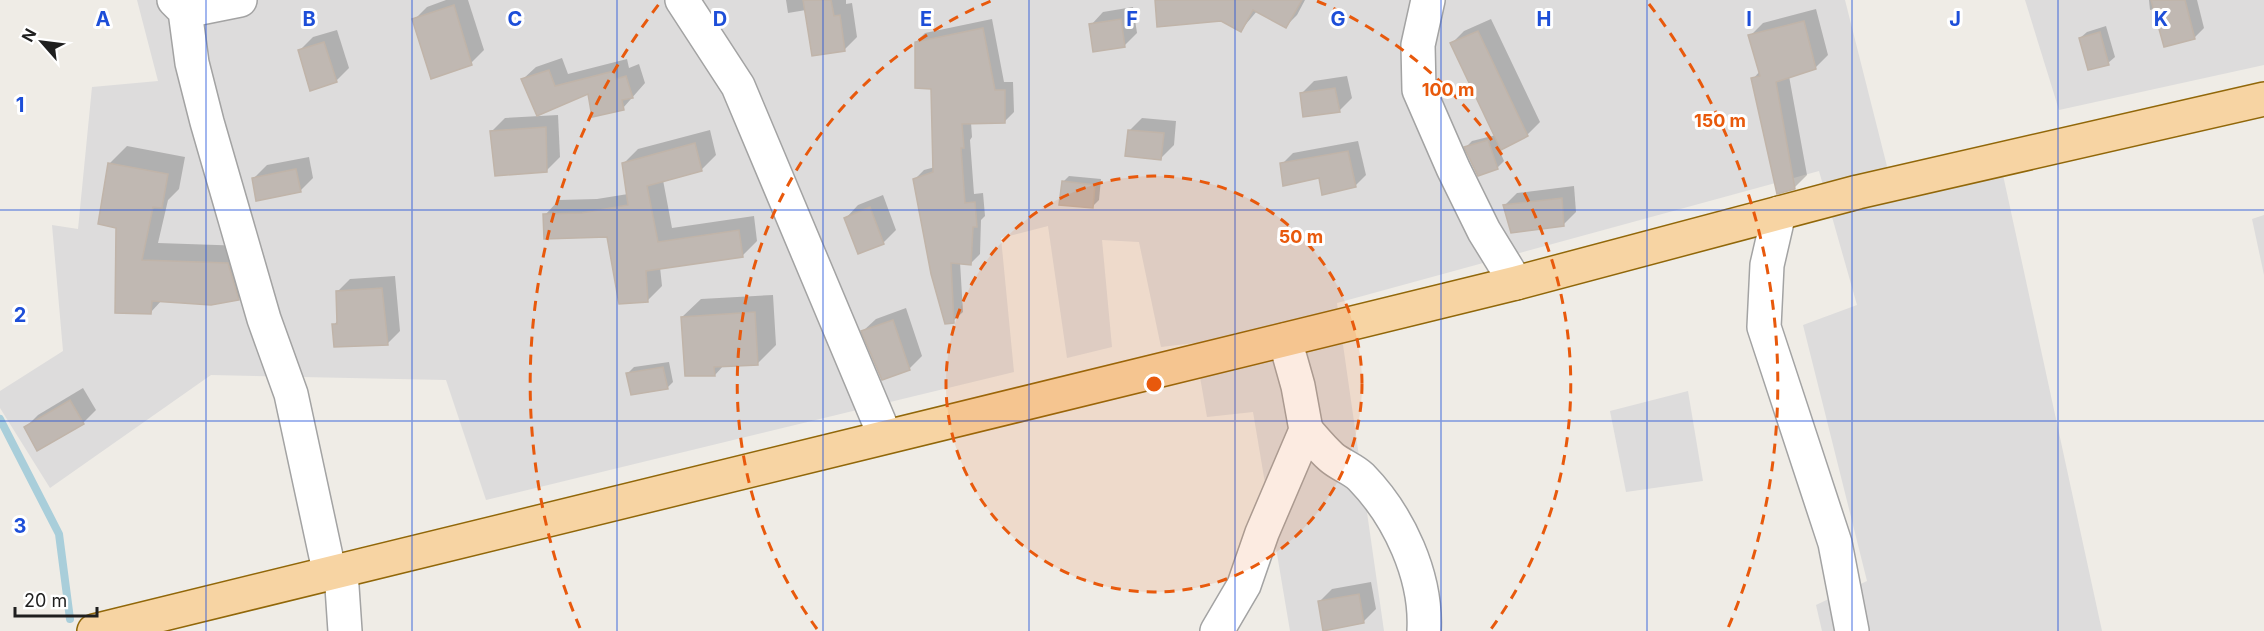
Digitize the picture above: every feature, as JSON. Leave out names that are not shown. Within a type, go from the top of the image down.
[{"type":"main road","points":[[94,631],[1516,283],[1858,192],[2264,99]]},
{"type":"street","points":[[240,0],[179,5],[207,122],[264,320],[291,394],[335,573],[345,631]]},
{"type":"street","points":[[682,0],[738,86],[885,436]]},
{"type":"street","points":[[1428,0],[1418,45],[1419,90],[1463,189],[1516,283]]},
{"type":"street","points":[[1779,213],[1767,265],[1764,327],[1835,543],[1852,631]]},
{"type":"street","points":[[1285,340],[1298,386],[1306,430],[1331,457],[1359,475],[1385,503],[1413,561],[1424,618],[1424,631]]},
{"type":"street","points":[[1217,631],[1244,585],[1262,533],[1306,430]]},
{"type":"shaded area","points":[[137,0],[1845,0],[1896,202],[2003,175],[2102,631],[1822,631],[1816,605],[1867,581],[1803,325],[1857,305],[1819,171],[1337,303],[1384,631],[1290,631],[1253,412],[1207,417],[1194,343],[1161,347],[1139,242],[1102,240],[1112,347],[1067,358],[1048,226],[1001,238],[1014,372],[486,500],[446,380],[211,375],[50,488],[0,408],[0,391],[63,351],[52,225],[78,229],[92,87],[158,81]]},
{"type":"shaded area","points":[[2025,0],[2264,0],[2264,65],[2059,110]]},
{"type":"shaded area","points":[[2264,215],[2264,275],[2252,219]]},
{"type":"shaded area","points":[[1688,391],[1703,481],[1626,492],[1610,411]]},
{"type":"building","points":[[803,0],[831,0],[834,16],[840,15],[845,51],[812,56]]},
{"type":"building","points":[[1155,0],[1302,0],[1286,28],[1253,10],[1241,32],[1221,21],[1157,27]]},
{"type":"building","points":[[2151,0],[2185,0],[2195,39],[2164,47]]},
{"type":"building","points":[[454,5],[472,65],[431,79],[412,19]]},
{"type":"building","points":[[1121,19],[1125,47],[1093,52],[1089,24]]},
{"type":"building","points":[[1804,21],[1816,69],[1776,82],[1795,189],[1777,194],[1751,78],[1760,76],[1748,35]]},
{"type":"building","points":[[983,28],[995,90],[1005,90],[1005,123],[962,124],[964,148],[961,148],[965,203],[975,202],[977,227],[973,227],[971,265],[951,263],[954,323],[945,324],[931,274],[913,179],[933,172],[931,89],[915,88],[915,42]]},
{"type":"building","points":[[1478,31],[1528,136],[1501,150],[1450,43]]},
{"type":"building","points":[[2100,32],[2109,65],[2088,70],[2079,38]]},
{"type":"building","points":[[324,42],[337,82],[310,91],[298,50]]},
{"type":"building","points":[[549,70],[555,86],[614,71],[616,79],[626,76],[633,98],[622,100],[624,110],[592,117],[588,94],[537,116],[521,79]]},
{"type":"building","points":[[1335,88],[1340,112],[1303,117],[1300,93]]},
{"type":"building","points":[[546,127],[547,172],[495,176],[490,131]]},
{"type":"building","points":[[1128,130],[1164,133],[1161,160],[1125,156]]},
{"type":"building","points":[[1488,140],[1498,169],[1478,176],[1464,147]]},
{"type":"building","points":[[695,143],[702,171],[647,186],[658,242],[739,230],[743,257],[646,271],[648,302],[619,304],[607,237],[544,239],[543,214],[582,213],[628,205],[622,163]]},
{"type":"building","points":[[1348,151],[1356,187],[1322,195],[1319,178],[1283,186],[1280,163]]},
{"type":"building","points":[[108,163],[168,174],[162,208],[153,207],[142,260],[228,263],[239,300],[211,305],[152,301],[151,314],[115,313],[116,228],[98,224]]},
{"type":"building","points":[[296,169],[301,192],[256,201],[252,178]]},
{"type":"building","points":[[1062,181],[1095,185],[1093,208],[1059,205]]},
{"type":"building","points":[[1562,198],[1564,226],[1511,233],[1503,205]]},
{"type":"building","points":[[870,207],[884,244],[858,254],[844,218]]},
{"type":"building","points":[[382,288],[388,345],[334,347],[332,324],[337,324],[336,291]]},
{"type":"building","points":[[755,312],[758,365],[714,367],[715,376],[685,376],[681,317]]},
{"type":"building","points":[[893,320],[910,370],[882,380],[861,331]]},
{"type":"building","points":[[663,367],[668,389],[631,395],[626,373]]},
{"type":"building","points":[[70,400],[84,424],[37,451],[24,427]]},
{"type":"building","points":[[1359,594],[1364,623],[1323,631],[1318,601]]},
{"type":"waterway","points":[[0,419],[59,534],[70,619]]}]
